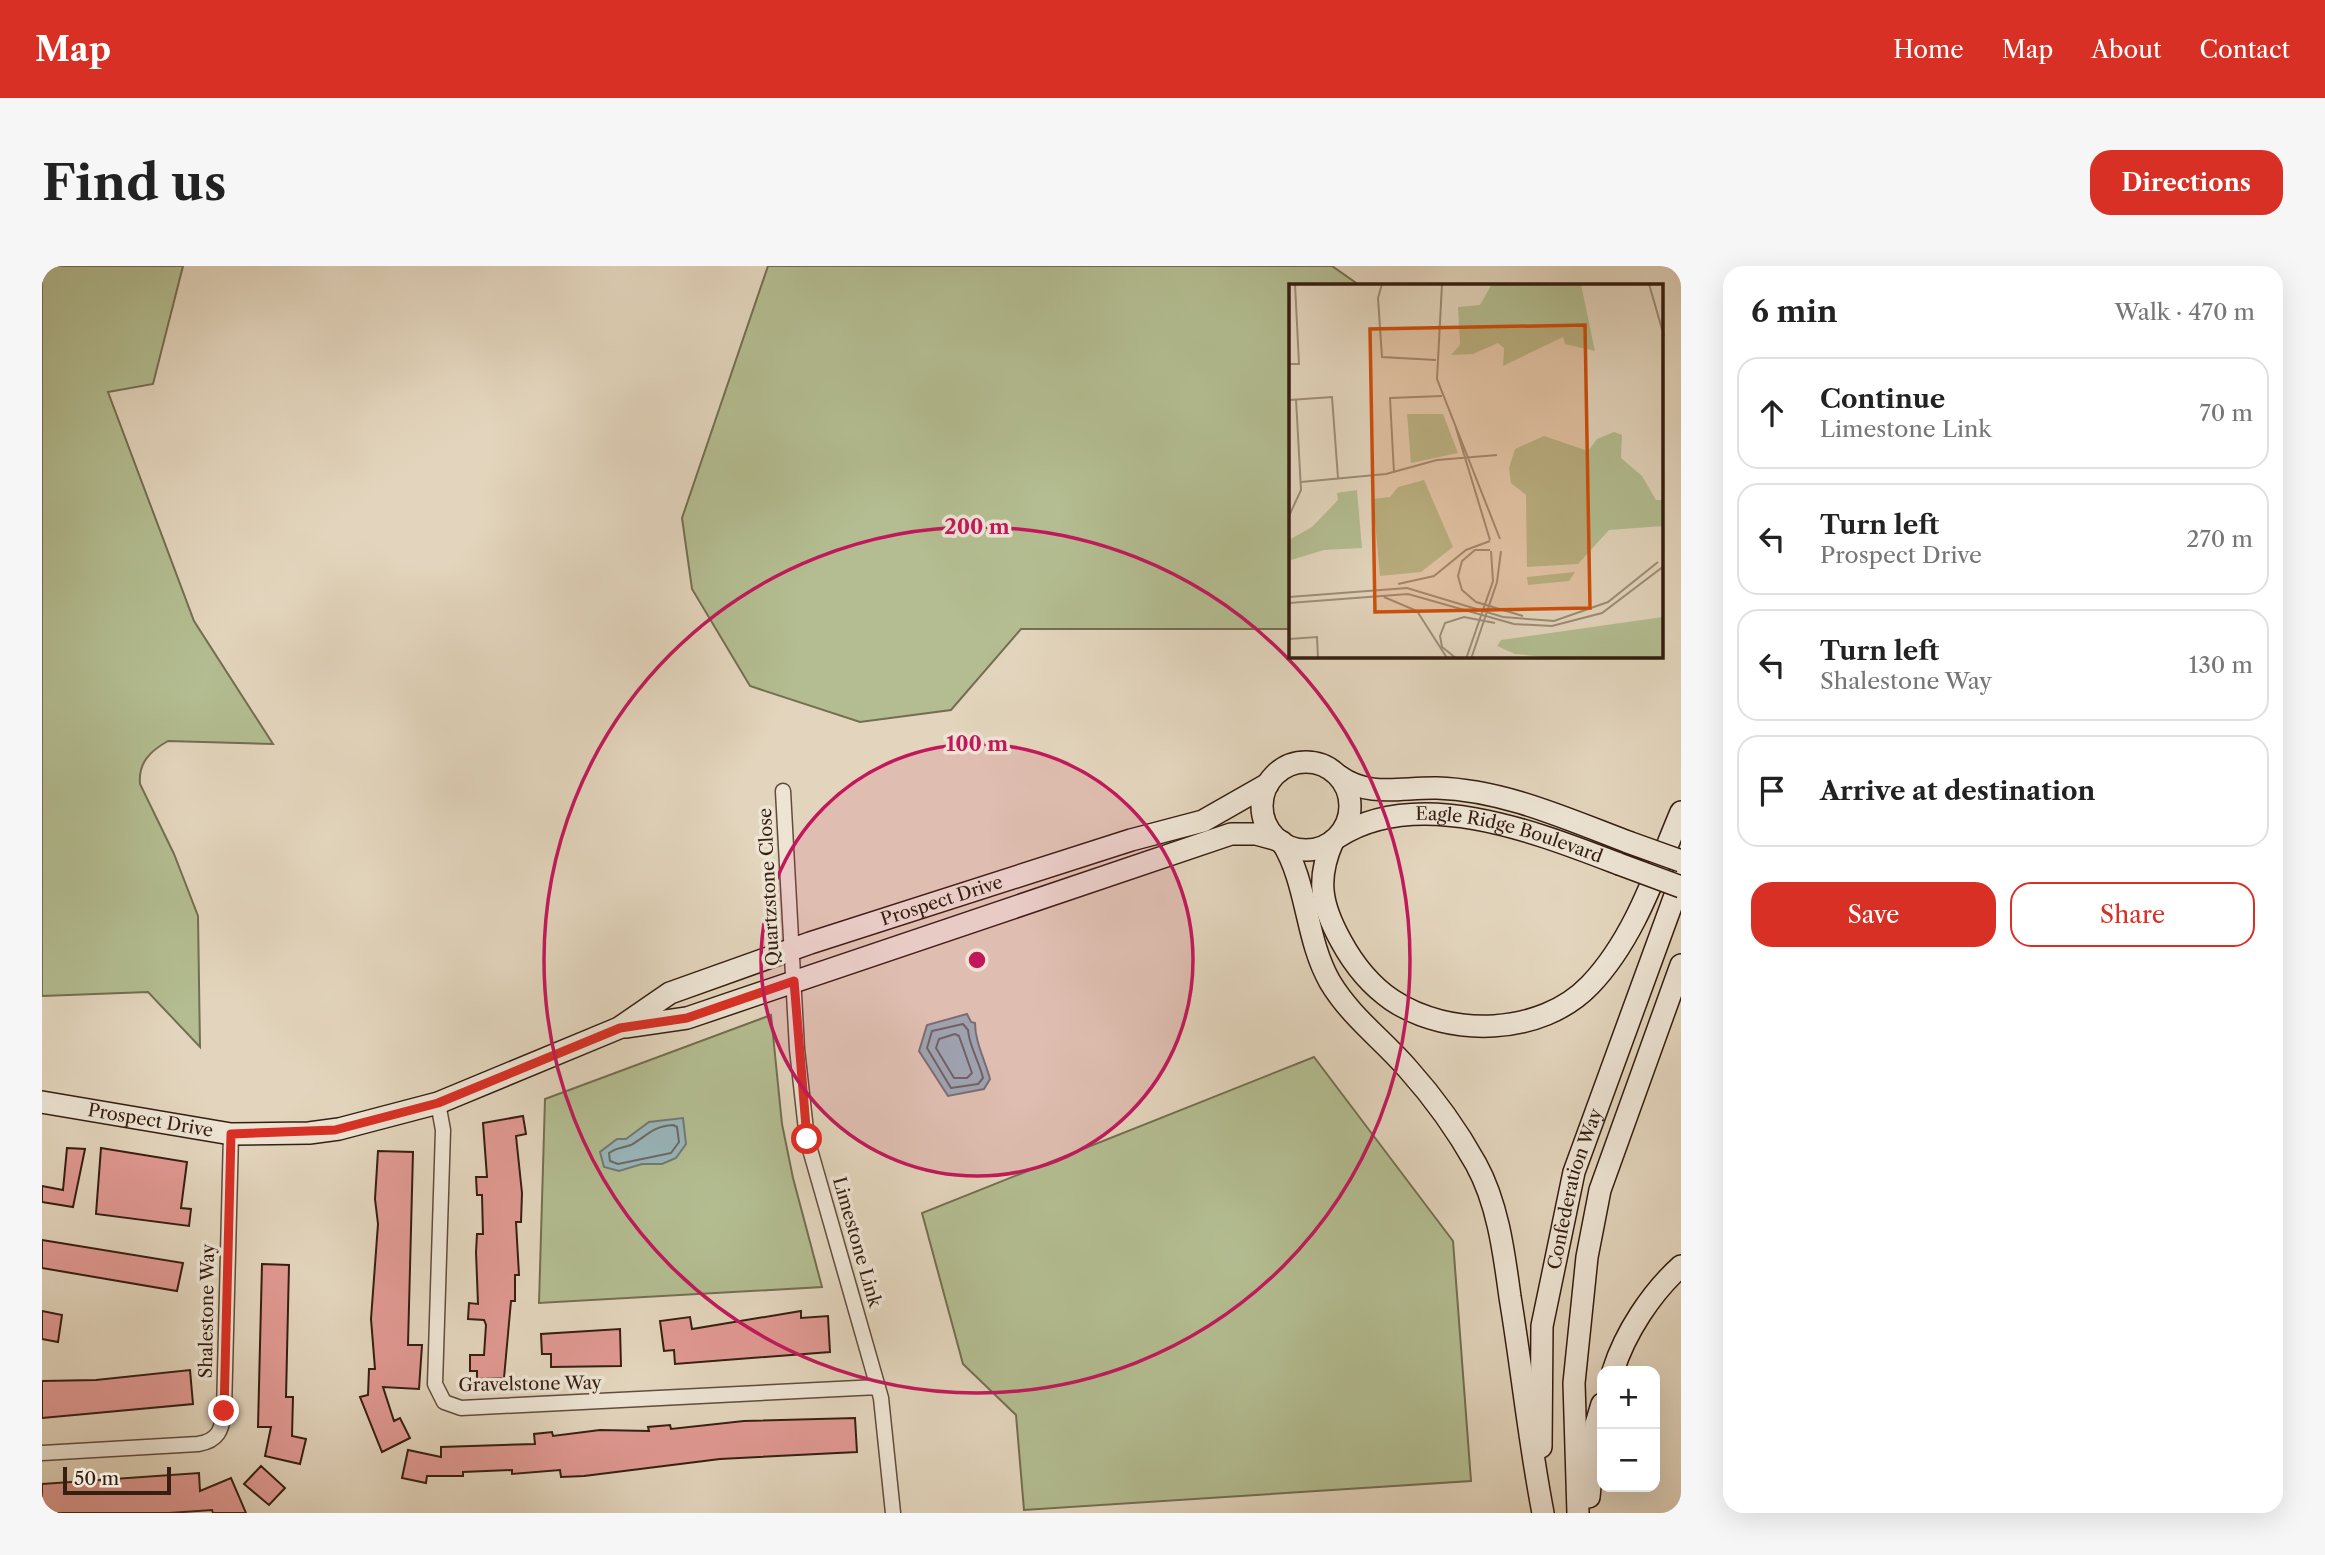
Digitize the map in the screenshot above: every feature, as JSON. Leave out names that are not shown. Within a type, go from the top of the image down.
[{"type":"street","points":[[1544,1513],[1529,1442],[1502,1240],[1477,1166],[1437,1104],[1406,1067],[1347,1006],[1330,981],[1311,936],[1294,863],[1264,818],[1262,806],[1268,784],[1278,771],[1303,762],[1316,762],[1339,776],[1350,800],[1345,826],[1335,839],[1322,868],[1322,890],[1334,929],[1365,978],[1393,1001],[1421,1015],[1454,1024],[1507,1025],[1532,1019],[1563,1005],[1590,986],[1633,924],[1681,812]]},
{"type":"street","name":"Eagle Ridge Boulevard","points":[[1339,776],[1363,790],[1435,788],[1489,794],[1681,861]]},
{"type":"street","name":"Prospect Drive","points":[[42,1102],[231,1134],[335,1130],[438,1103],[620,1028],[670,993],[792,950],[1131,839],[1203,821],[1268,784]]},
{"type":"street","name":"Quartzstone Close","points":[[783,791],[794,981]]},
{"type":"street","name":"Eagle Ridge Boulevard","points":[[1335,839],[1363,822],[1381,817],[1428,814],[1514,827],[1681,887]]},
{"type":"street","name":"Prospect Drive","points":[[620,1028],[687,1018],[1231,834],[1256,834],[1280,841]]},
{"type":"street","points":[[1280,841],[1302,850],[1315,849],[1335,839]]},
{"type":"street","name":"Confederation Way","points":[[1544,1513],[1541,1451],[1542,1339],[1555,1256],[1574,1172],[1681,879]]},
{"type":"street","name":"Confederation Way","points":[[1578,1513],[1574,1383],[1590,1244],[1600,1190],[1681,965]]},
{"type":"street","name":"Limestone Link","points":[[794,981],[807,1139],[878,1387],[886,1432],[893,1513]]},
{"type":"street","name":"Gravelstone Way","points":[[438,1103],[443,1130],[435,1384],[443,1402],[461,1408],[878,1387]]},
{"type":"street","name":"Shalestone Way","points":[[42,1453],[210,1443],[218,1434],[224,1411],[231,1134]]},
{"type":"street","points":[[1614,1366],[1618,1354],[1649,1301],[1681,1266]]},
{"type":"street","points":[[1587,1513],[1597,1421]]},
{"type":"green space","points":[[42,266],[183,266],[153,384],[108,392],[194,621],[273,744],[168,741],[146,758],[141,770],[140,784],[174,854],[198,916],[200,1047],[148,992],[42,996]]},
{"type":"green space","points":[[768,266],[1332,266],[1358,284],[1289,284],[1289,629],[1021,629],[951,710],[860,722],[750,686],[692,589],[682,518]]},
{"type":"green space","points":[[771,1015],[782,1124],[793,1178],[822,1287],[539,1303],[545,1099]]},
{"type":"green space","points":[[1314,1057],[1453,1241],[1471,1481],[1024,1510],[1016,1415],[963,1364],[922,1213]]},
{"type":"water","points":[[967,1014],[971,1022],[975,1023],[978,1044],[990,1079],[984,1089],[948,1096],[919,1051],[927,1025]]},
{"type":"water","points":[[683,1118],[686,1144],[676,1158],[662,1164],[642,1164],[619,1171],[604,1167],[600,1152],[617,1139],[626,1139],[649,1122]]},
{"type":"building","points":[[523,1116],[526,1134],[516,1136],[522,1193],[521,1222],[516,1222],[519,1275],[515,1275],[515,1301],[511,1301],[504,1378],[477,1379],[477,1371],[470,1371],[470,1355],[484,1355],[486,1325],[484,1320],[468,1319],[469,1303],[478,1304],[477,1234],[483,1234],[482,1195],[477,1195],[476,1177],[487,1177],[483,1123]]},
{"type":"building","points":[[67,1148],[85,1149],[73,1207],[42,1202],[42,1186],[63,1190]]},
{"type":"building","points":[[101,1148],[187,1162],[181,1208],[191,1209],[189,1226],[96,1214]]},
{"type":"building","points":[[378,1151],[413,1152],[408,1345],[422,1345],[419,1389],[383,1387],[394,1421],[400,1418],[410,1438],[382,1452],[360,1397],[368,1395],[369,1369],[375,1369],[371,1319],[378,1224],[375,1199]]},
{"type":"building","points":[[42,1240],[183,1263],[177,1291],[42,1268]]},
{"type":"building","points":[[262,1264],[289,1265],[286,1397],[293,1397],[292,1436],[306,1439],[300,1464],[265,1456],[271,1427],[258,1427]]},
{"type":"building","points":[[42,1311],[62,1315],[58,1342],[42,1339]]},
{"type":"building","points":[[801,1311],[801,1318],[828,1316],[830,1352],[675,1364],[674,1350],[664,1351],[660,1321],[690,1317],[692,1329]]},
{"type":"building","points":[[620,1329],[621,1366],[551,1367],[551,1354],[542,1354],[541,1334]]},
{"type":"building","points":[[190,1370],[193,1404],[42,1418],[42,1381],[96,1380]]},
{"type":"building","points":[[855,1418],[857,1452],[720,1459],[584,1476],[561,1477],[560,1470],[512,1474],[512,1470],[463,1472],[463,1476],[427,1476],[426,1483],[402,1478],[408,1450],[441,1457],[441,1447],[535,1444],[534,1434],[552,1432],[553,1436],[600,1430],[649,1431],[648,1427],[670,1425],[671,1429],[744,1421]]},
{"type":"building","points":[[261,1466],[285,1488],[269,1505],[244,1484]]},
{"type":"building","points":[[199,1473],[200,1491],[231,1478],[246,1513],[213,1513],[212,1510],[169,1513],[42,1513],[42,1484]]},
{"type":"route","points":[[224,1411],[231,1134],[335,1130],[438,1103],[620,1028],[687,1018],[794,981],[797,1049],[807,1139]]}]
